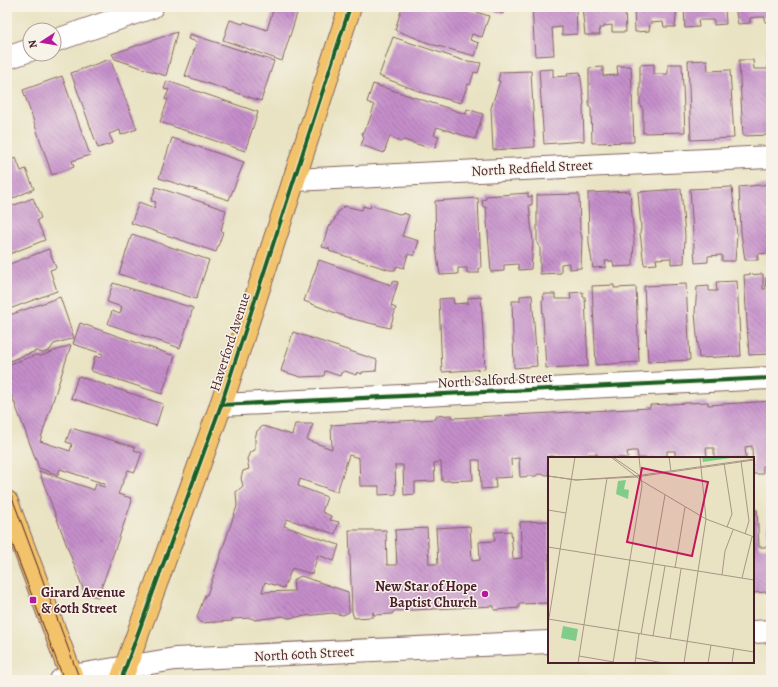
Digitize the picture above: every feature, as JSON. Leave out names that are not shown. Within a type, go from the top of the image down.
[{"type":"main road","name":"Haverford Avenue","points":[[124,673],[221,405],[350,7]]},
{"type":"main road","points":[[7,502],[68,679]]},
{"type":"street","points":[[62,38],[152,7]]},
{"type":"street","points":[[7,58],[22,53]]},
{"type":"street","name":"North Redfield Street","points":[[294,180],[771,157]]},
{"type":"street","name":"North Salford Street","points":[[221,405],[771,378]]},
{"type":"street","points":[[754,632],[771,631]]},
{"type":"street","name":"North 60th Street","points":[[68,679],[124,673],[175,659],[548,642]]},
{"type":"building","points":[[274,7],[299,7],[282,61],[223,40],[230,20],[243,24],[244,22],[267,30]]},
{"type":"building","points":[[402,7],[460,7],[489,16],[482,37],[472,34],[470,40],[479,43],[475,56],[434,45],[395,30]]},
{"type":"building","points":[[480,7],[505,7],[503,14]]},
{"type":"building","points":[[532,7],[576,7],[577,34],[562,35],[562,27],[552,28],[554,55],[535,56]]},
{"type":"building","points":[[582,7],[625,7],[626,32],[612,32],[612,25],[599,28],[600,35],[585,35]]},
{"type":"building","points":[[634,7],[677,7],[675,27],[664,27],[663,22],[650,23],[649,31],[635,32]]},
{"type":"building","points":[[684,7],[725,7],[726,24],[714,25],[714,20],[698,20],[699,27],[685,28]]},
{"type":"building","points":[[735,7],[771,7],[771,22],[765,22],[765,17],[757,17],[750,18],[750,23],[738,24]]},
{"type":"building","points":[[177,32],[166,76],[115,59],[112,54]]},
{"type":"building","points":[[190,34],[274,61],[261,101],[185,76],[197,42],[188,39]]},
{"type":"building","points":[[393,37],[462,60],[481,63],[478,73],[474,72],[470,85],[468,84],[461,103],[424,93],[379,76]]},
{"type":"building","points":[[767,57],[771,57],[771,135],[743,136],[739,60],[753,60],[754,69],[768,69]]},
{"type":"building","points":[[110,59],[137,129],[121,135],[120,130],[109,134],[113,143],[98,148],[71,73]]},
{"type":"building","points":[[707,60],[708,71],[730,70],[734,138],[691,140],[688,61]]},
{"type":"building","points":[[654,64],[654,74],[668,74],[668,64],[682,64],[685,132],[643,133],[643,110],[640,104],[640,65]]},
{"type":"building","points":[[617,66],[631,66],[634,142],[592,143],[591,109],[589,105],[589,68],[603,67],[603,76],[618,75]]},
{"type":"building","points":[[553,69],[553,77],[568,76],[567,73],[580,72],[584,103],[584,141],[544,144],[539,70]]},
{"type":"building","points":[[531,71],[535,147],[493,150],[491,108],[500,81],[498,81],[500,72]]},
{"type":"building","points":[[62,76],[90,155],[72,161],[74,167],[52,175],[23,90]]},
{"type":"building","points":[[167,81],[258,112],[245,151],[160,122],[168,100],[165,99],[169,90],[164,89]]},
{"type":"building","points":[[373,84],[466,114],[467,109],[483,114],[475,139],[437,127],[434,135],[439,136],[435,148],[429,148],[404,140],[400,142],[390,136],[384,153],[361,145],[364,138],[362,133],[368,124],[374,107],[374,105],[367,102]]},
{"type":"building","points":[[172,138],[244,162],[229,200],[159,178]]},
{"type":"building","points":[[7,153],[10,160],[16,158],[21,171],[26,169],[34,189],[7,201]]},
{"type":"building","points":[[771,184],[771,253],[757,254],[758,260],[745,260],[741,233],[739,187]]},
{"type":"building","points":[[156,187],[226,210],[221,231],[223,232],[216,252],[131,223],[139,202],[154,208],[156,202],[151,201]]},
{"type":"building","points":[[732,187],[737,235],[735,261],[722,261],[722,255],[708,256],[708,262],[695,263],[690,189]]},
{"type":"building","points":[[681,189],[685,236],[684,263],[671,264],[671,258],[656,259],[657,264],[644,265],[640,233],[641,228],[638,192]]},
{"type":"building","points":[[630,191],[634,239],[633,266],[614,267],[613,261],[605,261],[606,267],[593,268],[589,243],[588,193]]},
{"type":"building","points":[[528,193],[528,197],[532,196],[532,205],[529,205],[533,242],[531,269],[519,270],[518,264],[504,265],[504,271],[491,272],[486,207],[483,207],[482,200],[486,199],[486,196]]},
{"type":"building","points":[[579,194],[580,231],[582,237],[581,268],[569,269],[569,263],[561,264],[561,273],[540,274],[540,248],[537,243],[537,195]]},
{"type":"building","points":[[33,198],[41,218],[37,220],[45,240],[7,255],[7,208]]},
{"type":"building","points":[[478,198],[481,268],[479,268],[479,273],[467,273],[467,268],[458,268],[458,274],[440,275],[436,249],[435,201]]},
{"type":"building","points":[[371,205],[402,215],[403,213],[409,215],[402,236],[419,241],[414,256],[408,254],[404,268],[397,266],[395,270],[390,270],[329,251],[330,249],[322,247],[329,225],[331,226],[338,212],[344,206],[362,210],[363,206],[370,208]]},
{"type":"building","points":[[132,234],[209,260],[196,299],[119,274]]},
{"type":"building","points":[[49,249],[56,268],[50,270],[57,291],[7,310],[7,265]]},
{"type":"building","points":[[319,260],[391,285],[393,281],[398,282],[391,306],[396,308],[390,328],[349,318],[304,301]]},
{"type":"building","points":[[763,274],[763,289],[766,289],[765,278],[771,278],[771,354],[749,355],[744,275]]},
{"type":"building","points":[[737,281],[741,356],[699,358],[695,313],[697,287],[709,286],[709,291],[717,291],[716,282]]},
{"type":"building","points":[[113,283],[193,308],[180,348],[108,324],[112,311],[120,314],[122,307],[107,302]]},
{"type":"building","points":[[686,284],[690,360],[648,362],[644,286]]},
{"type":"building","points":[[614,285],[614,288],[636,287],[639,362],[596,365],[592,286]]},
{"type":"building","points":[[583,292],[583,297],[585,297],[588,366],[546,368],[542,300],[544,300],[543,294],[555,294],[555,299],[571,299],[570,293]]},
{"type":"building","points":[[532,295],[537,366],[514,368],[512,301],[520,301],[520,296]]},
{"type":"building","points":[[60,297],[74,338],[54,344],[49,351],[43,353],[36,351],[7,362],[7,316]]},
{"type":"building","points":[[481,297],[485,369],[442,372],[439,299],[453,298],[454,304],[468,303],[468,298]]},
{"type":"building","points":[[80,323],[175,356],[162,394],[91,371],[95,356],[101,358],[103,354],[73,344]]},
{"type":"building","points":[[293,332],[377,360],[376,371],[362,372],[362,374],[357,372],[356,375],[345,371],[341,373],[340,376],[325,371],[324,376],[301,377],[281,371]]},
{"type":"building","points":[[71,345],[40,441],[70,451],[72,444],[66,442],[71,428],[135,447],[134,450],[142,453],[135,472],[128,470],[118,494],[131,498],[130,500],[132,501],[98,597],[85,594],[39,471],[94,490],[96,484],[104,487],[105,484],[60,469],[58,475],[39,468],[7,383],[7,381],[11,379],[7,365],[36,355],[41,356]]},
{"type":"building","points":[[78,376],[163,404],[156,426],[71,398]]},
{"type":"building","points":[[771,401],[771,465],[763,466],[763,474],[754,474],[754,457],[752,457],[752,446],[745,447],[746,457],[714,457],[714,448],[706,448],[707,457],[675,457],[675,451],[667,451],[667,457],[638,457],[637,451],[633,451],[627,452],[628,457],[597,457],[597,454],[589,454],[590,457],[549,456],[548,475],[538,474],[536,476],[520,477],[519,458],[511,459],[512,477],[495,478],[496,488],[481,489],[480,460],[472,460],[473,480],[442,481],[441,462],[434,463],[435,481],[415,482],[415,494],[404,495],[403,465],[395,465],[396,494],[379,495],[379,486],[360,486],[359,458],[349,455],[337,492],[300,479],[298,486],[327,497],[322,512],[331,516],[330,520],[339,522],[335,534],[287,519],[284,526],[339,545],[334,561],[318,555],[312,574],[292,568],[284,588],[265,582],[262,592],[294,591],[293,580],[301,576],[348,592],[349,612],[343,615],[332,613],[288,618],[283,616],[255,620],[251,618],[232,619],[232,621],[201,623],[197,617],[205,595],[207,595],[237,506],[236,492],[243,486],[241,478],[243,471],[249,469],[247,459],[250,452],[255,450],[255,438],[257,431],[263,426],[292,435],[295,424],[313,424],[307,440],[332,449],[331,425],[436,419],[436,416],[452,415],[452,418],[454,418],[650,408],[650,405],[708,402],[708,405]]},
{"type":"building","points":[[754,510],[757,510],[759,547],[768,547],[767,527],[771,527],[771,596],[768,596],[767,592],[754,593]]},
{"type":"building","points":[[548,521],[548,603],[519,604],[519,608],[494,610],[494,606],[394,611],[392,614],[374,615],[373,612],[373,617],[354,618],[352,612],[349,530],[386,530],[387,565],[397,565],[395,530],[427,528],[429,564],[438,564],[436,528],[470,526],[472,561],[480,560],[479,542],[495,541],[494,532],[511,531],[513,559],[522,558],[520,522]]},
{"type":"building","points":[[771,676],[771,680],[753,680],[753,678]]},
{"type":"tram line","points":[[7,484],[80,680]]},
{"type":"tram line","points":[[7,530],[64,680]]},
{"type":"cycle path","points":[[121,680],[221,405],[350,7]]},
{"type":"cycle path","points":[[221,405],[771,378]]},
{"type":"place","name":"New Star of Hope Baptist Church","points":[[485,594]]},
{"type":"place","name":"Girard Avenue & 60th Street","points":[[33,600]]}]
